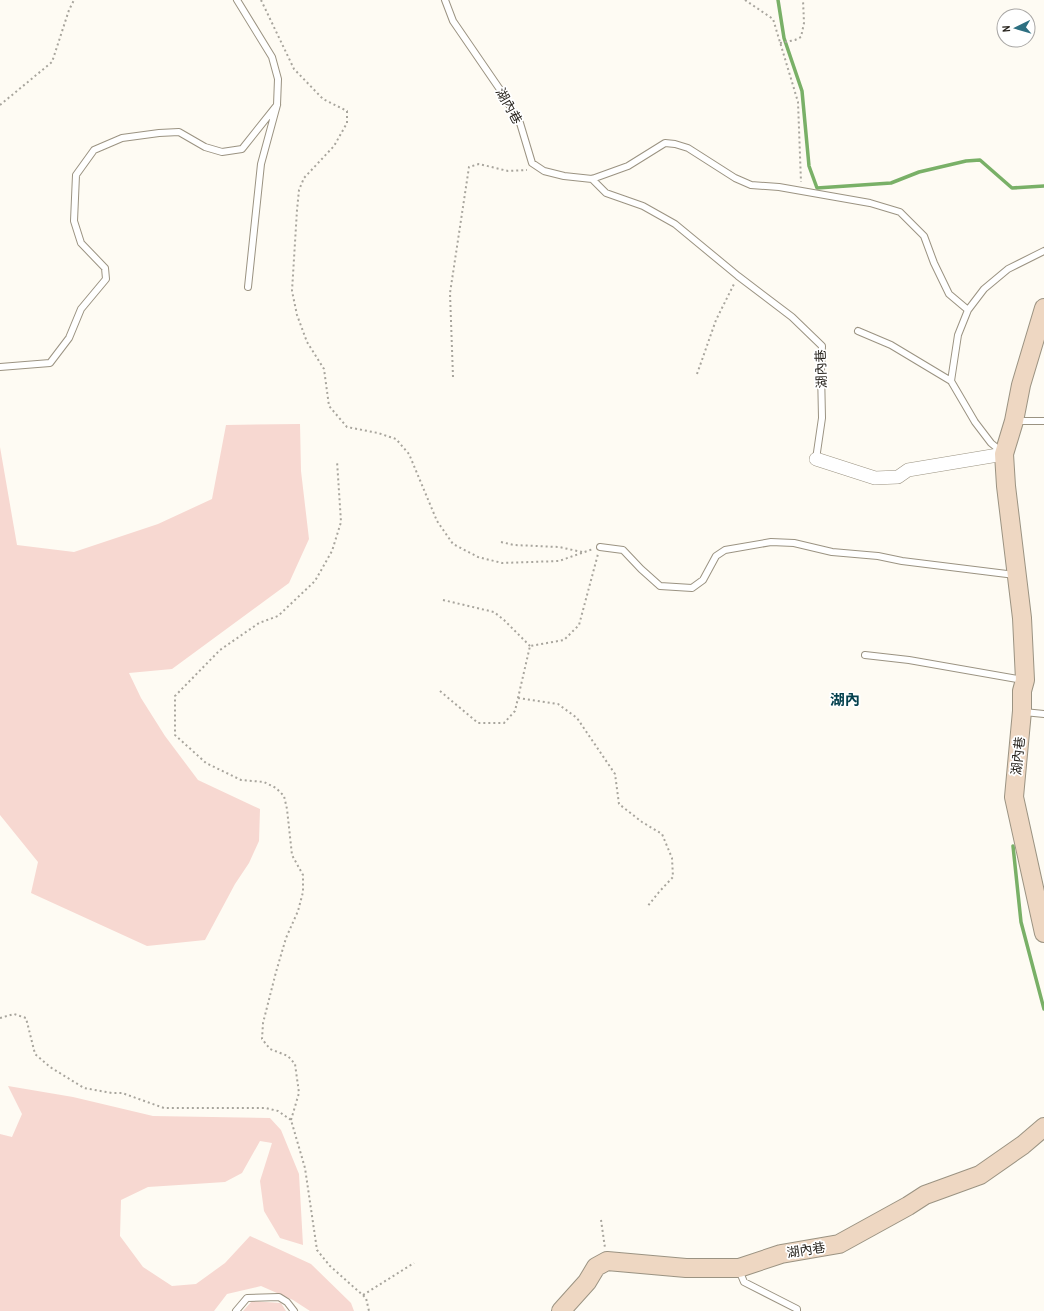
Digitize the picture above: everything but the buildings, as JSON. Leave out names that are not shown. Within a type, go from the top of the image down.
[{"type":"street","name":"湖內巷","points":[[1044,308],[1020,385],[1014,422],[1004,454],[1006,486],[1022,618],[1025,680],[1022,692],[1022,711],[1014,797],[1044,929]]},
{"type":"street","name":"湖內巷","points":[[816,458],[875,478],[898,478],[908,470],[1004,454]]},
{"type":"street","name":"湖內巷","points":[[607,1262],[686,1268],[739,1268],[781,1254],[839,1244],[925,1195],[980,1174],[1023,1145],[1044,1127]]},
{"type":"street","points":[[561,1311],[587,1282],[596,1267],[607,1262]]},
{"type":"lane","points":[[237,0],[272,57],[278,79],[278,105],[260,164],[248,287]]},
{"type":"lane","name":"湖內巷","points":[[445,0],[453,21],[501,91],[520,123],[532,163],[541,169]]},
{"type":"lane","points":[[0,367],[50,363],[69,338],[81,309],[106,279],[105,268],[80,243],[74,221],[76,175],[94,150],[122,138],[179,132],[205,147],[222,152],[242,149],[278,105]]},
{"type":"lane","points":[[541,169],[564,176],[592,179],[628,166],[665,143],[675,144],[688,148],[734,178],[752,185],[779,187],[870,203],[900,212],[924,236],[934,263],[949,294],[968,310]]},
{"type":"lane","name":"湖內巷","points":[[592,179],[606,193],[643,206],[675,224],[738,276],[792,317],[822,346],[822,418],[816,458]]},
{"type":"lane","points":[[951,381],[958,335],[968,310],[984,289],[1008,269],[1044,251]]},
{"type":"lane","points":[[858,331],[891,345],[951,381],[975,422],[991,443],[1004,454]]},
{"type":"lane","points":[[1014,422],[1044,421]]},
{"type":"lane","points":[[600,547],[623,550],[660,586],[692,588],[703,580],[716,556],[725,550],[771,542],[794,543],[832,552],[878,556],[902,561],[1017,576]]},
{"type":"lane","points":[[865,655],[909,660],[1025,680]]},
{"type":"lane","points":[[1022,711],[1044,714]]},
{"type":"lane","points":[[739,1268],[744,1282],[797,1309],[797,1311]]},
{"type":"lane","points":[[236,1311],[247,1298],[279,1297],[287,1302],[294,1311]]},
{"type":"path","points":[[0,105],[52,62],[69,10],[74,0]]},
{"type":"path","points":[[261,0],[294,69],[323,99],[347,111],[347,122],[334,146],[304,178],[299,190],[292,291],[297,315],[307,342],[324,368],[330,406],[347,427],[396,438],[405,448],[409,454],[437,521],[453,544],[478,557],[502,563],[560,561],[600,547]]},
{"type":"path","points":[[745,0],[773,19],[798,102],[801,191]]},
{"type":"path","points":[[780,43],[795,40],[801,37],[804,23],[803,0]]},
{"type":"path","points":[[453,377],[450,292],[469,167],[479,164],[508,171],[541,169]]},
{"type":"path","points":[[697,374],[716,320],[738,276]]},
{"type":"path","points":[[337,461],[341,522],[332,551],[315,581],[278,616],[260,623],[220,650],[175,696],[175,735],[206,763],[241,780],[264,782],[276,788],[284,796],[287,809],[292,855],[303,875],[303,892],[298,911],[286,938],[276,972],[262,1023],[262,1039],[270,1049],[288,1056],[295,1064],[299,1093],[291,1120],[305,1168],[317,1250],[330,1266],[366,1298],[369,1311]]},
{"type":"path","points":[[501,542],[514,545],[559,548],[584,552]]},
{"type":"path","points":[[530,646],[564,640],[579,625],[600,547]]},
{"type":"path","points":[[443,600],[494,612],[530,646]]},
{"type":"path","points":[[440,692],[478,723],[504,723],[515,710],[530,646]]},
{"type":"path","points":[[518,698],[558,704],[577,718],[615,774],[619,804],[642,822],[662,834],[672,858],[673,877],[647,907]]},
{"type":"path","points":[[0,1018],[14,1014],[26,1018],[35,1054],[50,1067],[84,1088],[112,1093],[122,1093],[164,1108],[266,1108],[278,1111],[291,1120]]},
{"type":"path","points":[[601,1220],[607,1262]]},
{"type":"path","points":[[363,1295],[414,1263]]},
{"type":"shaded area","points":[[300,424],[301,471],[309,539],[289,583],[172,669],[129,673],[141,698],[165,736],[198,780],[260,809],[259,841],[249,863],[235,884],[205,940],[147,946],[31,893],[38,862],[0,815],[0,447],[17,545],[74,552],[158,524],[212,499],[226,425]]},
{"type":"shaded area","points":[[8,1086],[73,1097],[153,1116],[270,1118],[281,1130],[299,1174],[303,1245],[280,1238],[264,1211],[260,1181],[272,1143],[260,1141],[242,1173],[225,1182],[148,1187],[121,1200],[120,1236],[143,1267],[172,1286],[196,1284],[225,1263],[250,1236],[311,1264],[351,1303],[354,1311],[310,1311],[293,1300],[261,1286],[227,1294],[214,1311],[0,1311],[0,1134],[12,1137],[22,1114]]},
{"type":"shaded area","points":[[252,1301],[281,1303],[286,1311],[243,1311]]},
{"type":"waterway","points":[[778,0],[784,38],[802,91],[809,166],[817,188],[891,183],[919,172],[966,161],[980,160],[1012,188],[1044,186]]},
{"type":"waterway","points":[[1013,846],[1021,922],[1044,1009]]},
{"type":"district","name":"湖內","points":[[845,699]]}]
